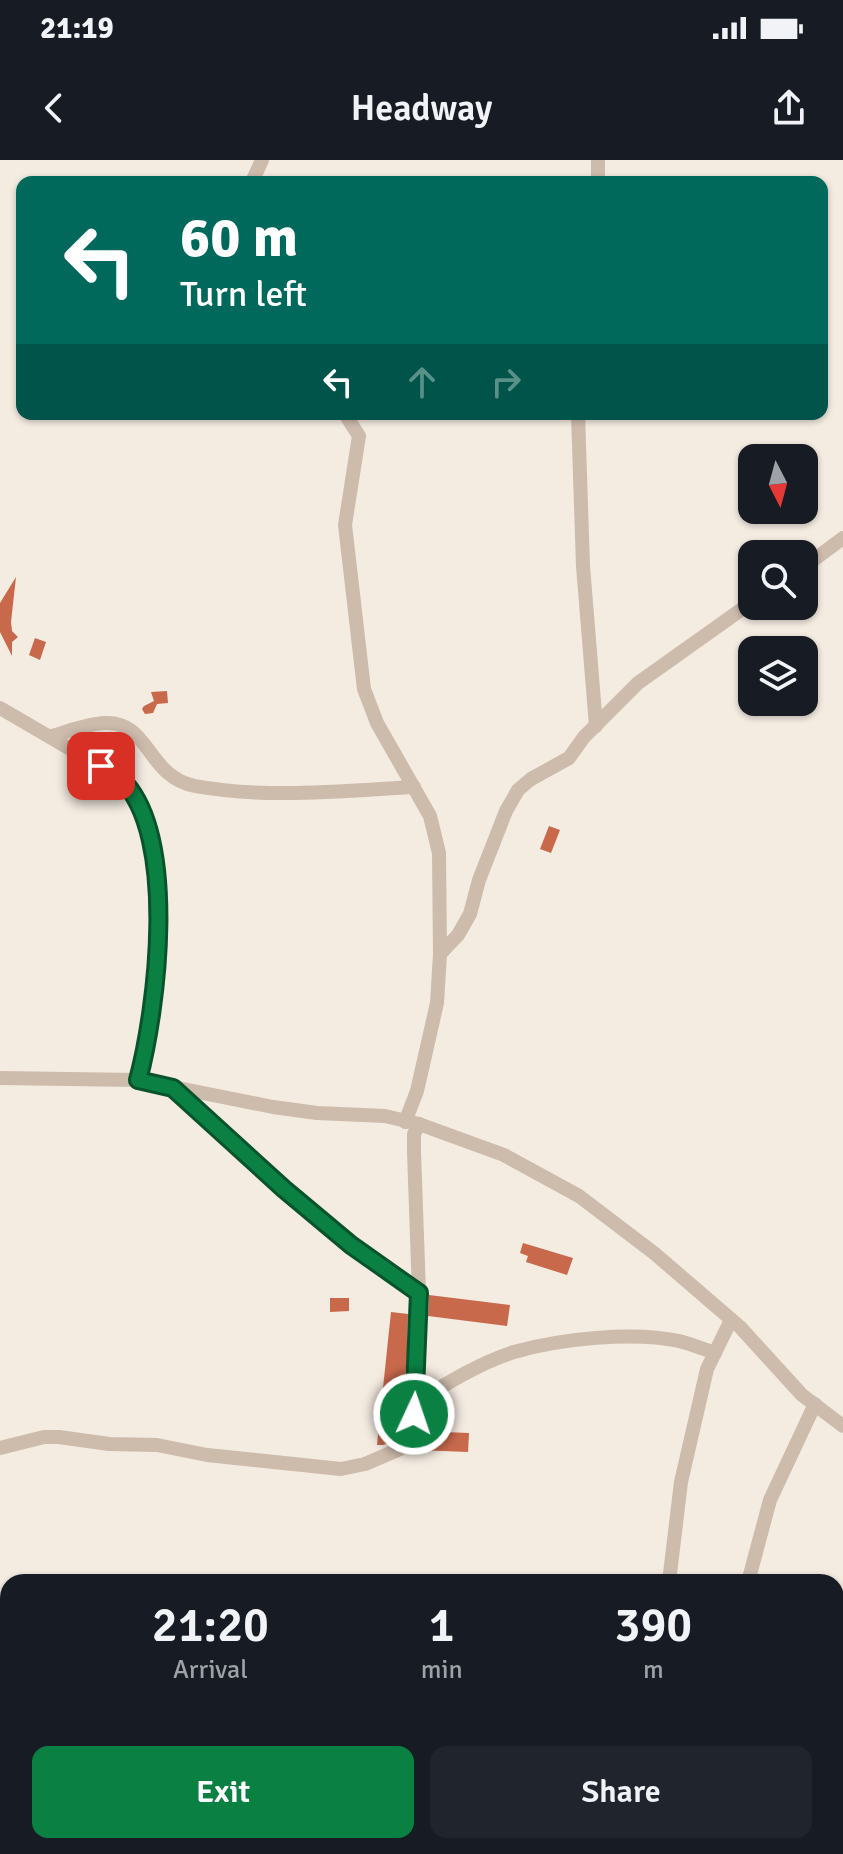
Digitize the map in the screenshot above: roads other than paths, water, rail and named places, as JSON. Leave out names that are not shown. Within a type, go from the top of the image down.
[{"type":"street","points":[[0,1448],[44,1437],[59,1437],[109,1444],[157,1445],[207,1455],[341,1469],[365,1464],[400,1449],[408,1435],[415,1403],[419,1293],[412,1123],[437,1003],[439,853],[430,816],[377,723],[364,689],[345,525],[359,436],[349,420]]},
{"type":"street","points":[[578,420],[583,566],[596,726]]},
{"type":"street","points":[[818,557],[843,538]]},
{"type":"street","points":[[440,954],[458,935],[470,914],[479,880],[506,811],[518,790],[531,779],[569,758],[638,683],[738,612]]},
{"type":"street","points":[[0,708],[120,778],[141,811],[156,857],[157,948],[149,1037],[138,1080]]},
{"type":"street","points":[[52,736],[87,725],[119,724],[140,737],[161,769],[180,782],[197,786],[280,792],[414,787]]},
{"type":"street","points":[[0,1078],[138,1080],[287,1109],[385,1116],[504,1155],[579,1196],[654,1253],[731,1320],[802,1395],[843,1426]]},
{"type":"street","points":[[173,1088],[351,1245],[419,1293]]},
{"type":"street","points":[[670,1574],[681,1482],[707,1369],[731,1320]]},
{"type":"street","points":[[415,1403],[463,1375],[512,1353],[555,1343],[601,1338],[661,1339],[680,1341],[715,1353]]},
{"type":"street","points":[[750,1574],[770,1500],[815,1404]]}]
